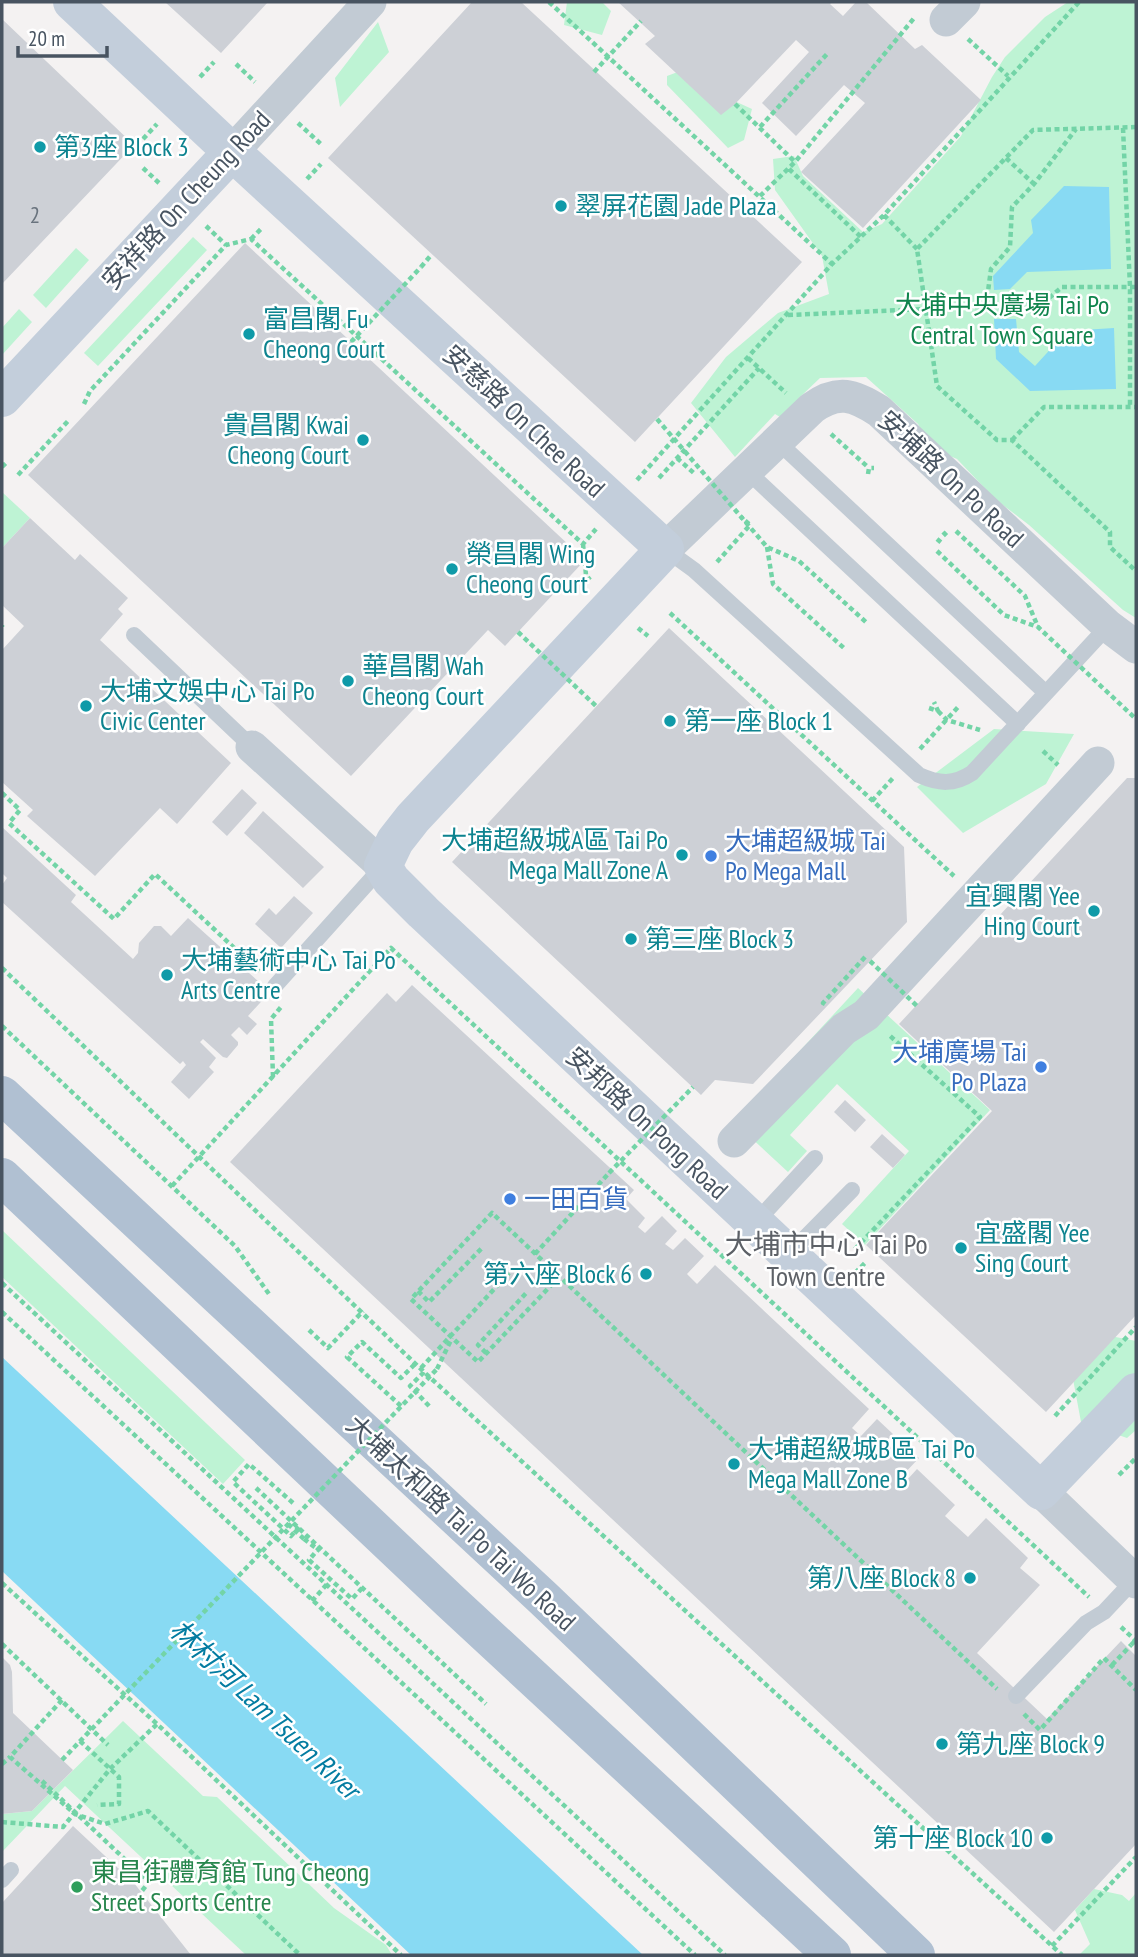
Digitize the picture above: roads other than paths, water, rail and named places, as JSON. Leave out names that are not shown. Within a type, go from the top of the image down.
[{"type":"main road","name":"大埔太和路 Tai Po Tai Wo Road","points":[[2,1094],[533,1589],[916,1955]]},
{"type":"main road","points":[[2,1177],[450,1601],[832,1955]]},
{"type":"street","name":"安慈路 On Chee Road","points":[[72,2],[665,549]]},
{"type":"street","name":"安祥路 On Cheung Road","points":[[2,398],[370,2]]},
{"type":"street","name":"安埔路 On Po Road","points":[[665,549],[812,408],[828,398],[848,397],[869,404],[888,419],[1108,626],[1136,647]]},
{"type":"street","points":[[383,866],[395,841],[414,818],[665,549]]},
{"type":"street","name":"安邦路 On Pong Road","points":[[252,747],[383,866],[391,880],[423,912],[1135,1581]]},
{"type":"street","points":[[734,1142],[844,1029],[866,1015],[1098,763]]},
{"type":"street","points":[[1041,1491],[1136,1392]]},
{"type":"lane","points":[[777,441],[1046,693]]},
{"type":"lane","points":[[746,470],[1018,724]]},
{"type":"lane","points":[[665,549],[694,570],[919,775],[944,783],[964,779],[972,773],[1108,626]]},
{"type":"lane","points":[[134,635],[252,747]]},
{"type":"lane","points":[[275,986],[362,893],[383,866]]},
{"type":"lane","points":[[754,1223],[815,1158]]},
{"type":"lane","points":[[788,1255],[852,1190]]},
{"type":"lane","points":[[1012,1700],[1086,1623],[1104,1612],[1135,1581]]},
{"type":"water","points":[[1064,186],[1109,187],[1111,269],[1027,272],[1010,289],[994,290],[993,276],[1033,233],[1031,220]]},
{"type":"water","points":[[994,319],[1016,319],[1019,352],[1035,366],[1067,331],[1114,328],[1116,389],[1030,391],[996,359]]},
{"type":"water","name":"林村河 Lam Tsuen River","points":[[2,1357],[643,1955],[411,1955],[2,1571]]},
{"type":"place","name":"第3座 Block 3","points":[[40,147]]},
{"type":"place","name":"翠屏花園 Jade Plaza","points":[[561,206]]},
{"type":"place","name":"富昌閣 Fu Cheong Court","points":[[249,334]]},
{"type":"place","name":"貴昌閣 Kwai Cheong Court","points":[[363,440]]},
{"type":"place","name":"榮昌閣 Wing Cheong Court","points":[[452,569]]},
{"type":"place","name":"華昌閣 Wah Cheong Court","points":[[348,681]]},
{"type":"place","name":"大埔文娛中心 Tai Po Civic Center","points":[[86,706]]},
{"type":"place","name":"第一座 Block 1","points":[[670,721]]},
{"type":"place","name":"大埔超級城A區 Tai Po Mega Mall Zone A","points":[[682,855]]},
{"type":"place","name":"大埔超級城 Tai Po Mega Mall","points":[[711,856]]},
{"type":"place","name":"宜興閣 Yee Hing Court","points":[[1094,911]]},
{"type":"place","name":"第三座 Block 3","points":[[631,939]]},
{"type":"place","name":"大埔藝術中心 Tai Po Arts Centre","points":[[167,975]]},
{"type":"place","name":"大埔廣場 Tai Po Plaza","points":[[1041,1067]]},
{"type":"place","name":"一田百貨","points":[[510,1199]]},
{"type":"place","name":"宜盛閣 Yee Sing Court","points":[[961,1248]]},
{"type":"place","name":"第六座 Block 6","points":[[646,1274]]},
{"type":"place","name":"大埔超級城B區 Tai Po Mega Mall Zone B","points":[[734,1464]]},
{"type":"place","name":"第八座 Block 8","points":[[970,1578]]},
{"type":"place","name":"第九座 Block 9","points":[[942,1744]]},
{"type":"place","name":"第十座 Block 10","points":[[1047,1838]]},
{"type":"place","name":"東昌街體育館 Tung Cheong Street Sports Centre","points":[[77,1887]]},
{"type":"district","name":"大埔市中心 Tai Po Town Centre","points":[[826,1260]]},
{"type":"park label","name":"大埔中央廣場 Tai Po Central Town Square","points":[[1002,320]]}]
